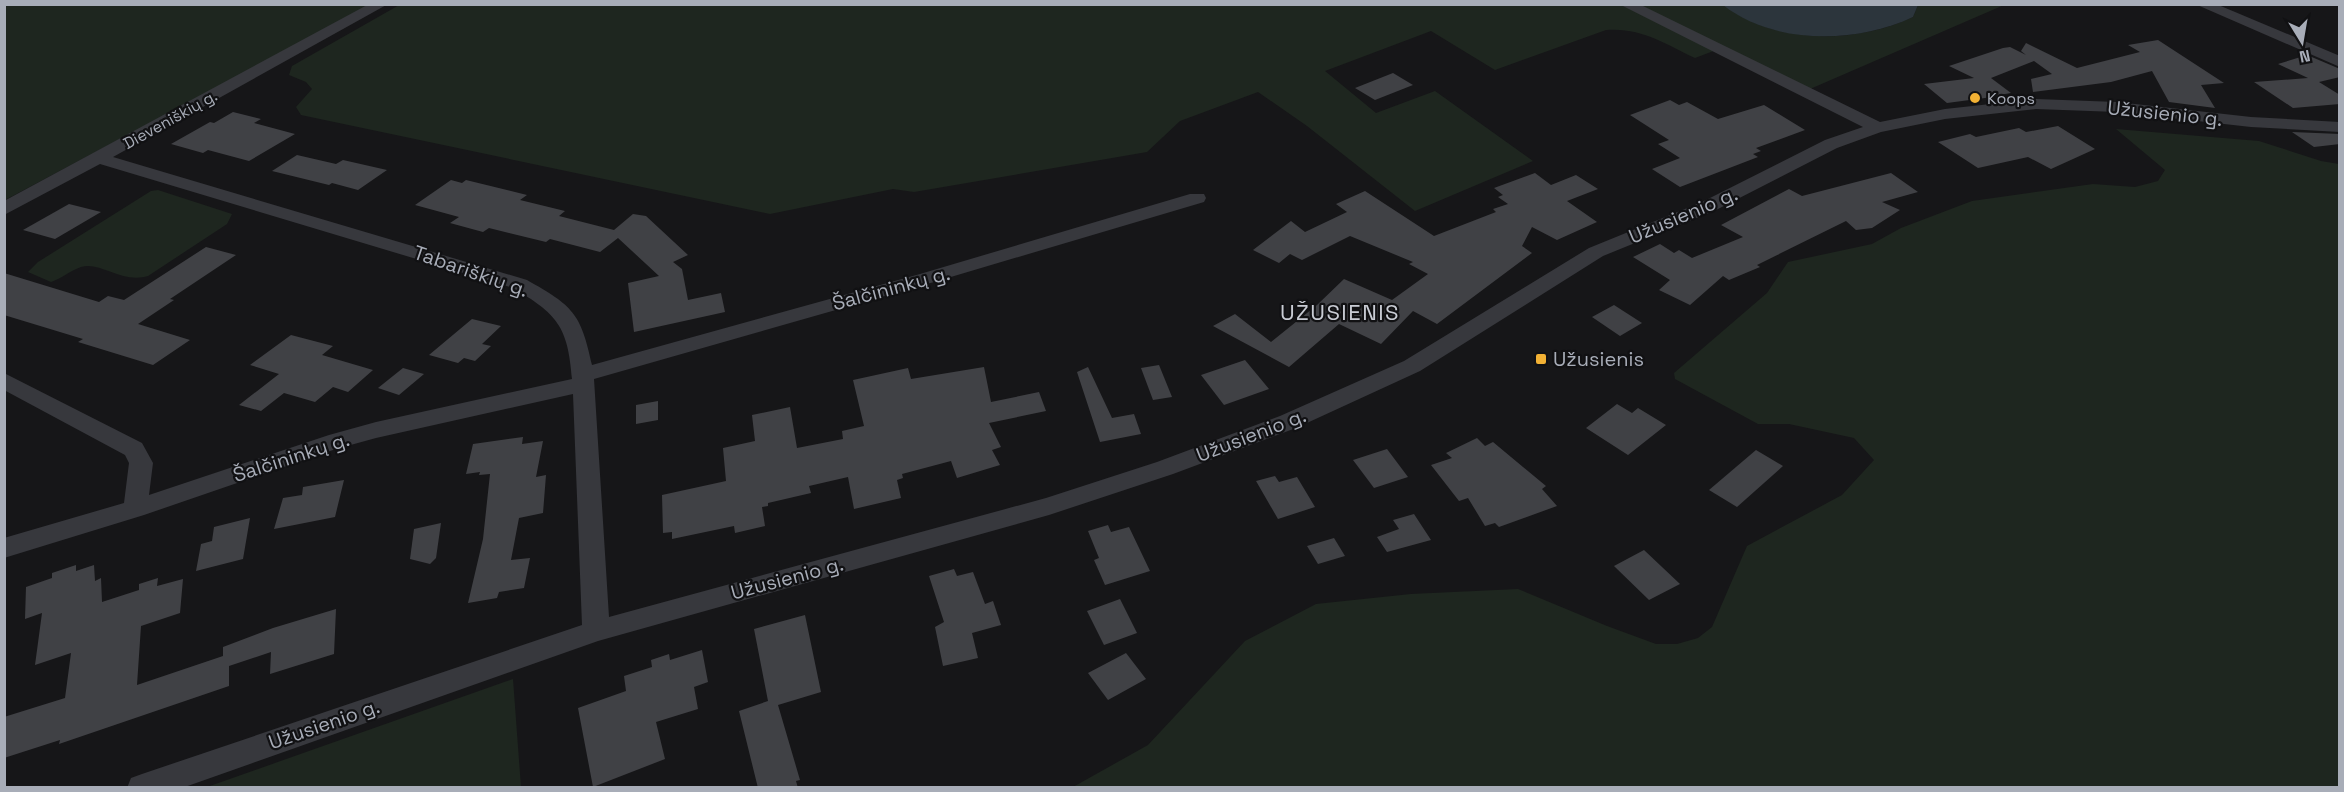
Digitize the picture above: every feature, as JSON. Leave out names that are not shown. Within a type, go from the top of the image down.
[{"type":"street","name":"Dieveniškių g.","points":[[4,209],[381,4]]},
{"type":"street","points":[[1626,4],[1845,110],[1877,128]]},
{"type":"street","points":[[2202,4],[2340,62]]},
{"type":"street","name":"Užusienio g.","points":[[142,788],[596,631],[1049,506],[1165,468],[1288,422],[1412,366],[1596,252],[1709,206],[1831,144],[1877,128],[1945,114],[2036,104],[2117,107],[2251,122],[2340,127]]},
{"type":"street","name":"Tabariškių g.","points":[[98,158],[520,284],[561,311],[574,330],[583,379],[596,631]]},
{"type":"street","name":"Šalčininkų g.","points":[[4,548],[135,509],[329,443],[583,379],[1197,198]]},
{"type":"street","points":[[4,380],[134,449],[141,463],[135,509]]},
{"type":"shaded area","points":[[401,4],[1723,4],[1743,17],[1766,27],[1816,36],[1841,36],[1891,26],[1913,17],[1918,5],[2004,5],[1810,89],[1724,47],[1695,58],[1641,34],[1618,30],[1606,30],[1495,70],[1431,31],[1325,71],[1376,113],[1435,91],[1533,161],[1415,211],[1307,126],[1258,92],[1180,121],[1147,152],[914,192],[893,189],[770,214],[301,115],[296,107],[312,89],[306,82],[289,75],[292,66]]},
{"type":"shaded area","points":[[5,5],[372,5],[5,200]]},
{"type":"shaded area","points":[[1723,5],[1918,5],[1913,17],[1891,26],[1841,36],[1816,36],[1766,28],[1743,18]]},
{"type":"shaded area","points":[[2116,129],[2259,141],[2321,161],[2339,164],[2339,787],[1073,787],[1148,745],[1245,641],[1316,604],[1411,594],[1518,589],[1656,644],[1677,644],[1698,638],[1712,627],[1747,546],[1842,495],[1874,460],[1854,438],[1789,424],[1758,424],[1675,379],[1674,373],[1767,293],[1788,262],[1872,244],[1901,228],[1972,201],[2093,184],[2135,187],[2158,181],[2165,170]]},
{"type":"shaded area","points":[[158,190],[232,214],[227,224],[148,276],[129,277],[88,266],[77,268],[51,282],[28,272],[38,262],[151,191]]},
{"type":"shaded area","points":[[513,679],[521,787],[207,787]]},
{"type":"building","points":[[2158,40],[2224,83],[2201,85],[2215,108],[2169,102],[2152,71],[2111,82],[2033,92],[2031,79],[2052,74],[2034,61],[1991,78],[2011,93],[2000,96],[1947,103],[1924,84],[1974,78],[1949,66],[2010,47],[2026,55],[2021,51],[2026,43],[2077,68],[2140,52],[2128,45]]},
{"type":"building","points":[[2307,55],[2340,69],[2340,77],[2319,82],[2340,95],[2340,104],[2293,108],[2254,82],[2308,78],[2278,64]]},
{"type":"building","points":[[1393,73],[1413,85],[1375,100],[1355,88]]},
{"type":"building","points":[[1670,100],[1679,105],[1687,102],[1718,119],[1764,105],[1805,130],[1756,148],[1761,151],[1753,154],[1758,157],[1680,187],[1652,169],[1680,158],[1658,144],[1669,140],[1630,115]]},
{"type":"building","points":[[233,112],[261,119],[254,123],[295,134],[249,161],[208,150],[203,153],[171,144],[210,122],[214,123]]},
{"type":"building","points":[[2058,126],[2095,149],[2051,169],[2028,157],[1978,168],[1938,142],[1970,134],[1976,137],[2019,128],[2026,132]]},
{"type":"building","points":[[2292,132],[2340,134],[2340,144],[2314,147]]},
{"type":"building","points":[[297,155],[336,164],[343,160],[387,170],[358,190],[272,171]]},
{"type":"building","points":[[1535,173],[1551,185],[1576,175],[1598,189],[1567,201],[1597,222],[1557,240],[1532,227],[1522,246],[1532,253],[1437,324],[1413,311],[1381,344],[1339,324],[1289,367],[1213,326],[1235,314],[1271,342],[1317,305],[1344,279],[1392,300],[1428,274],[1409,264],[1413,262],[1350,236],[1302,260],[1290,254],[1279,263],[1253,250],[1291,221],[1305,232],[1347,212],[1336,204],[1365,191],[1434,236],[1496,212],[1493,209],[1508,204],[1498,197],[1503,195],[1494,188]]},
{"type":"building","points":[[1891,173],[1918,192],[1882,202],[1900,210],[1872,228],[1856,230],[1846,221],[1757,265],[1760,267],[1729,280],[1723,276],[1690,305],[1659,290],[1670,280],[1633,257],[1660,244],[1674,253],[1679,250],[1692,258],[1743,237],[1721,225],[1789,189],[1802,196]]},
{"type":"building","points":[[451,180],[462,183],[466,180],[527,195],[520,200],[565,211],[559,216],[614,230],[633,214],[646,216],[688,255],[673,262],[682,269],[688,300],[721,293],[725,312],[634,332],[628,283],[659,276],[618,238],[600,252],[550,239],[546,242],[489,228],[483,232],[450,223],[459,217],[415,205]]},
{"type":"building","points":[[69,204],[101,212],[55,239],[23,230]]},
{"type":"building","points":[[206,247],[236,255],[170,299],[174,300],[138,324],[190,340],[153,365],[78,342],[83,339],[4,315],[4,273],[99,302],[108,296],[124,300]]},
{"type":"building","points":[[1614,305],[1642,323],[1620,336],[1592,317]]},
{"type":"building","points":[[472,319],[501,326],[482,344],[491,346],[475,361],[464,358],[458,363],[429,355]]},
{"type":"building","points":[[291,335],[333,346],[322,355],[373,370],[348,392],[333,387],[315,402],[284,393],[261,411],[239,405],[279,374],[250,365]]},
{"type":"building","points":[[1245,360],[1269,389],[1224,405],[1201,375]]},
{"type":"building","points":[[1159,365],[1172,397],[1153,400],[1141,368]]},
{"type":"building","points":[[984,367],[991,402],[1039,392],[1046,411],[989,423],[1001,447],[992,450],[1000,465],[957,478],[951,461],[902,474],[903,478],[897,480],[901,498],[854,509],[848,477],[809,486],[811,493],[768,503],[768,506],[762,507],[765,526],[735,533],[734,526],[672,539],[672,532],[663,533],[662,495],[726,481],[723,448],[755,441],[752,415],[790,407],[797,448],[843,439],[842,431],[864,426],[853,380],[908,368],[911,379]]},
{"type":"building","points":[[1088,367],[1112,418],[1134,414],[1141,434],[1100,442],[1077,372]]},
{"type":"building","points":[[403,368],[424,374],[399,395],[378,388]]},
{"type":"building","points":[[658,401],[658,420],[636,424],[636,405]]},
{"type":"building","points":[[1617,404],[1632,413],[1638,408],[1666,425],[1628,455],[1586,428]]},
{"type":"building","points":[[523,437],[522,444],[543,441],[536,477],[546,475],[543,513],[519,518],[511,560],[530,558],[524,588],[499,592],[497,598],[468,603],[483,539],[490,474],[479,475],[480,472],[466,474],[473,444]]},
{"type":"building","points":[[1477,438],[1485,446],[1493,442],[1546,486],[1542,489],[1557,506],[1499,527],[1495,523],[1485,526],[1468,498],[1459,501],[1431,465],[1452,458],[1446,453]]},
{"type":"building","points":[[1387,449],[1408,477],[1374,488],[1353,460]]},
{"type":"building","points":[[1756,450],[1783,466],[1737,507],[1709,490]]},
{"type":"building","points":[[1275,476],[1279,482],[1297,477],[1315,507],[1278,519],[1256,481]]},
{"type":"building","points":[[344,480],[335,517],[274,529],[283,498],[302,495],[303,487]]},
{"type":"building","points":[[1414,514],[1431,540],[1387,552],[1377,537],[1399,529],[1393,520]]},
{"type":"building","points":[[250,518],[243,559],[196,571],[201,544],[212,541],[214,527]]},
{"type":"building","points":[[441,523],[436,558],[430,564],[410,559],[414,529]]},
{"type":"building","points":[[1108,525],[1111,532],[1129,527],[1150,571],[1105,585],[1094,560],[1099,558],[1088,531]]},
{"type":"building","points":[[1334,538],[1345,556],[1318,564],[1307,546]]},
{"type":"building","points":[[1644,550],[1680,584],[1649,600],[1614,566]]},
{"type":"building","points":[[76,565],[76,571],[94,565],[95,581],[101,578],[102,602],[139,590],[139,584],[158,578],[157,586],[183,579],[180,613],[141,626],[137,685],[223,656],[223,647],[273,628],[336,609],[334,654],[270,674],[271,652],[229,666],[229,686],[59,744],[60,740],[4,758],[4,717],[65,698],[71,653],[35,665],[42,613],[25,619],[26,587],[52,578],[52,573]]},
{"type":"building","points":[[954,569],[957,576],[973,572],[985,604],[993,601],[1001,625],[972,633],[978,658],[943,666],[935,627],[944,622],[929,576]]},
{"type":"building","points":[[1120,599],[1137,633],[1104,645],[1087,611]]},
{"type":"building","points":[[805,615],[821,692],[778,705],[800,780],[796,781],[798,788],[758,788],[739,711],[768,701],[754,629]]},
{"type":"building","points":[[702,650],[708,682],[694,687],[698,709],[656,722],[665,759],[593,787],[578,708],[626,691],[624,676],[652,667],[651,660],[669,654],[670,660]]},
{"type":"building","points":[[1126,653],[1146,679],[1108,700],[1088,673]]},
{"type":"place","name":"Koops","points":[[1975,98]]},
{"type":"place","name":"Užusienis","points":[[1541,359]]},
{"type":"district","name":"UŽUSIENIS","points":[[1340,312]]}]
